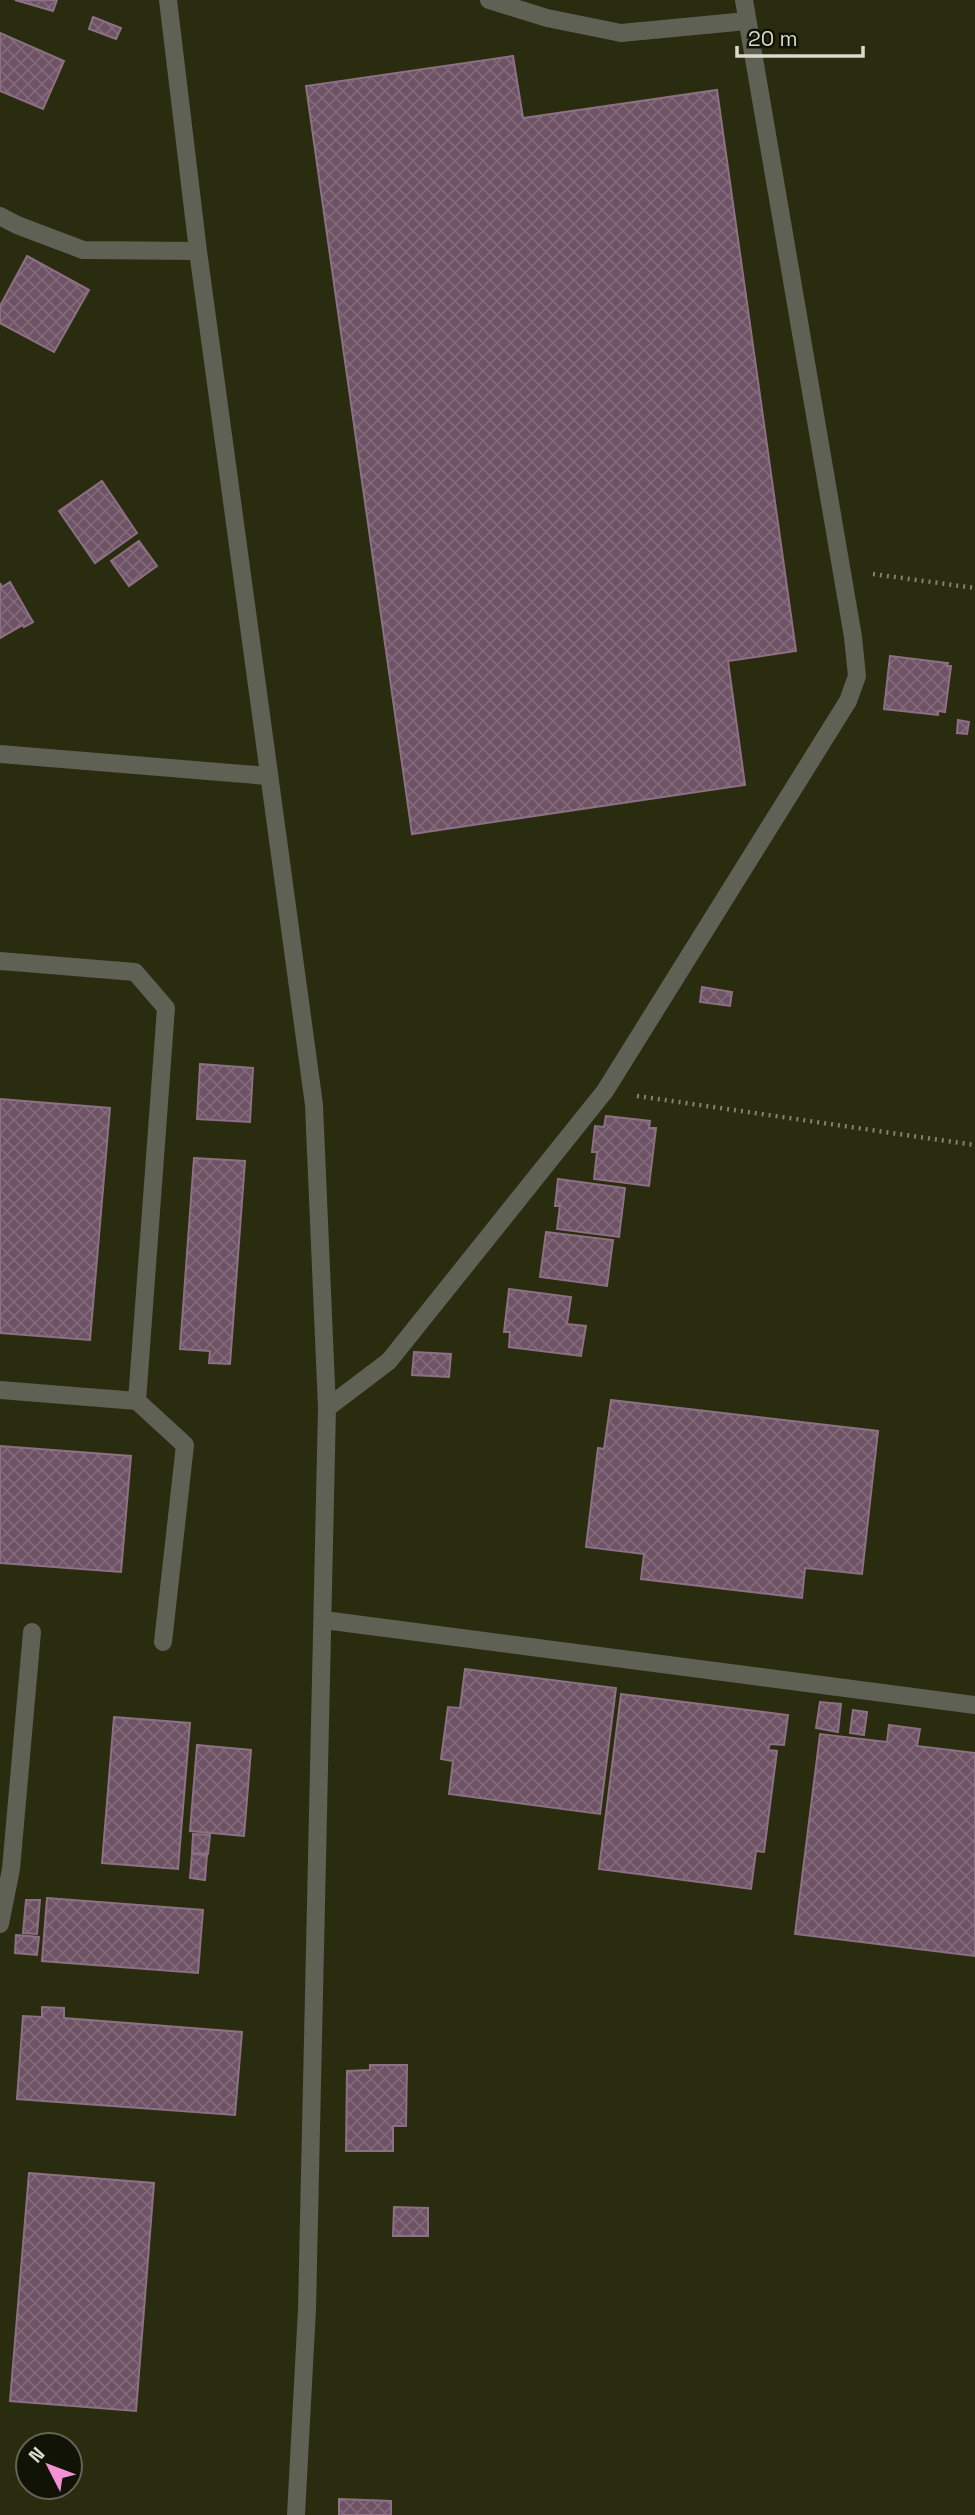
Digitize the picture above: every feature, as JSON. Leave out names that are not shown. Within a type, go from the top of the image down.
[{"type":"street","points":[[168,0],[198,251],[314,1105],[327,1408],[307,2309],[296,2515]]},
{"type":"street","points":[[489,0],[547,18],[621,33],[747,21]]},
{"type":"street","points":[[327,1408],[389,1361],[605,1091],[848,701],[857,676],[744,0]]},
{"type":"street","points":[[0,216],[83,250],[198,251]]},
{"type":"street","points":[[0,754],[268,776]]},
{"type":"street","points":[[0,961],[135,972],[166,1008],[136,1401]]},
{"type":"street","points":[[0,1390],[136,1401],[185,1445],[163,1642]]},
{"type":"street","points":[[324,1620],[975,1705]]},
{"type":"street","points":[[0,1924],[11,1869],[32,1632]]},
{"type":"path","points":[[841,569],[975,588]]},
{"type":"path","points":[[605,1091],[975,1144]]},
{"type":"building","points":[[15,0],[57,0],[53,11]]},
{"type":"building","points":[[93,17],[121,28],[116,39],[89,29]]},
{"type":"building","points":[[0,33],[64,61],[43,109],[0,91]]},
{"type":"building","points":[[513,56],[523,118],[717,90],[796,651],[728,661],[745,785],[412,834],[306,86]]},
{"type":"building","points":[[27,256],[89,290],[54,352],[0,323],[0,306]]},
{"type":"building","points":[[102,481],[137,533],[95,563],[59,511]]},
{"type":"building","points":[[139,541],[157,566],[129,586],[111,561]]},
{"type":"building","points":[[10,582],[33,622],[0,638],[0,583],[2,587]]},
{"type":"building","points":[[890,656],[948,663],[947,666],[951,666],[945,712],[938,711],[938,715],[884,709]]},
{"type":"building","points":[[958,720],[969,722],[967,734],[957,733]]},
{"type":"building","points":[[702,987],[732,992],[730,1006],[700,1002]]},
{"type":"building","points":[[200,1064],[253,1068],[250,1122],[197,1119]]},
{"type":"building","points":[[0,1099],[110,1108],[90,1340],[0,1333]]},
{"type":"building","points":[[606,1116],[650,1121],[649,1128],[656,1128],[649,1186],[594,1179],[597,1152],[592,1152],[595,1126],[604,1127]]},
{"type":"building","points":[[194,1158],[245,1161],[230,1364],[209,1363],[210,1351],[180,1349]]},
{"type":"building","points":[[558,1179],[625,1188],[619,1237],[557,1229],[560,1206],[555,1206]]},
{"type":"building","points":[[546,1232],[613,1240],[607,1286],[540,1277]]},
{"type":"building","points":[[509,1289],[571,1297],[567,1324],[586,1326],[581,1356],[509,1347],[510,1332],[504,1332]]},
{"type":"building","points":[[414,1352],[451,1354],[449,1377],[412,1375]]},
{"type":"building","points":[[611,1400],[878,1431],[862,1574],[805,1568],[802,1598],[641,1579],[644,1554],[586,1547],[598,1448],[604,1449]]},
{"type":"building","points":[[0,1446],[131,1456],[121,1572],[0,1563]]},
{"type":"building","points":[[465,1669],[616,1688],[600,1814],[449,1794],[453,1761],[441,1759],[448,1707],[460,1708]]},
{"type":"building","points":[[621,1694],[788,1715],[784,1745],[770,1744],[768,1750],[777,1751],[764,1852],[756,1851],[751,1889],[599,1869]]},
{"type":"building","points":[[820,1702],[841,1704],[838,1732],[816,1728]]},
{"type":"building","points":[[853,1710],[867,1712],[864,1735],[850,1733]]},
{"type":"building","points":[[114,1717],[190,1723],[178,1869],[102,1863]]},
{"type":"building","points":[[889,1725],[920,1729],[917,1746],[975,1753],[975,1956],[795,1934],[820,1734],[887,1742]]},
{"type":"building","points":[[197,1745],[251,1750],[244,1836],[190,1831]]},
{"type":"building","points":[[193,1834],[210,1835],[208,1854],[192,1853]]},
{"type":"building","points":[[192,1854],[207,1855],[205,1880],[190,1878]]},
{"type":"building","points":[[47,1898],[203,1910],[198,1973],[42,1961]]},
{"type":"building","points":[[26,1900],[40,1900],[37,1934],[23,1933]]},
{"type":"building","points":[[16,1935],[39,1937],[37,1955],[15,1953]]},
{"type":"building","points":[[42,2007],[64,2008],[64,2018],[242,2032],[235,2115],[17,2099],[23,2016],[42,2017]]},
{"type":"building","points":[[370,2065],[407,2065],[406,2126],[393,2126],[393,2151],[346,2151],[347,2071],[370,2070]]},
{"type":"building","points":[[29,2173],[154,2183],[136,2411],[10,2401]]},
{"type":"building","points":[[394,2207],[428,2208],[428,2236],[393,2236]]},
{"type":"building","points":[[339,2499],[391,2501],[391,2515],[339,2515]]}]
